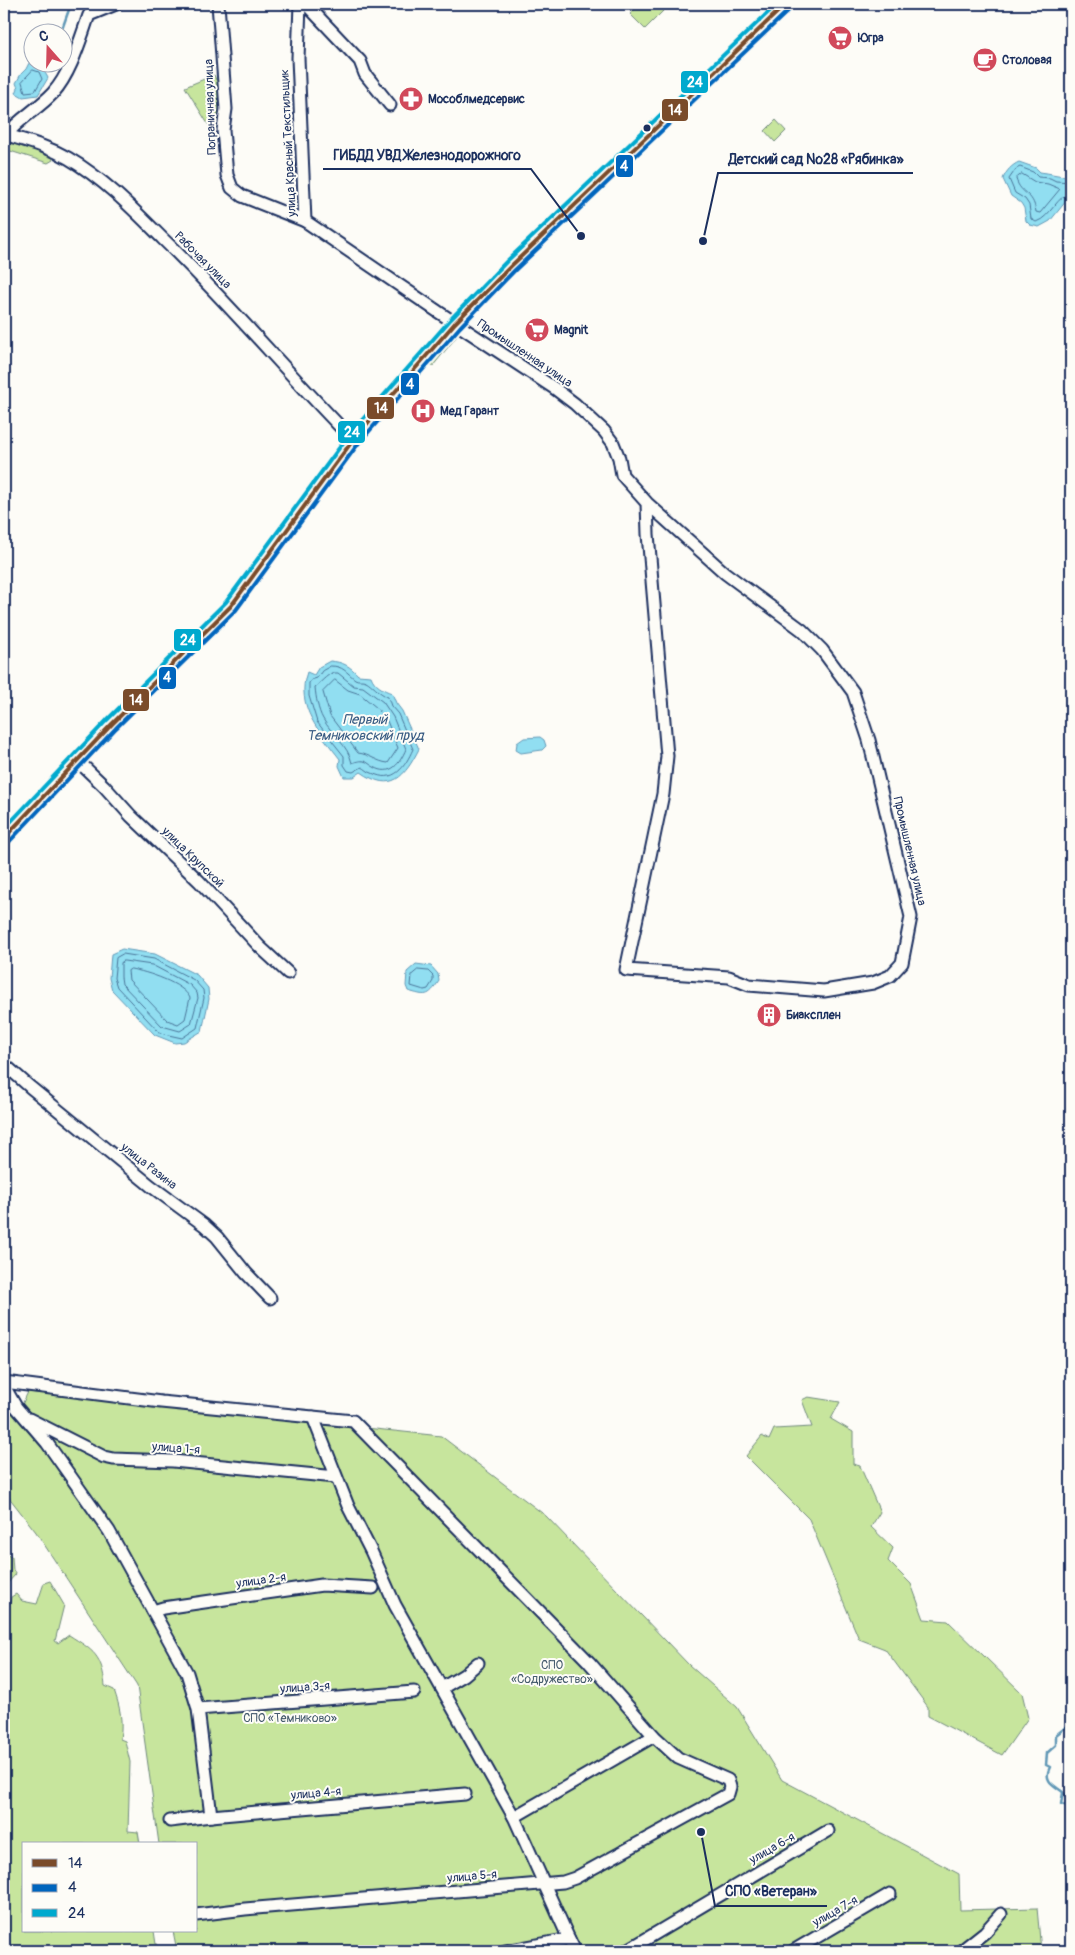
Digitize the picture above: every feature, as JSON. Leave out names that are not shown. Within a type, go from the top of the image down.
[{"type":"street","points":[[5,135],[57,88],[70,63],[89,15],[116,4]]},
{"type":"street","name":"Пограничная улица","points":[[218,4],[226,109],[223,130],[229,182],[236,192],[242,196],[305,221]]},
{"type":"street","name":"улица Красный Текстильщик","points":[[300,4],[298,58],[305,221],[455,323]]},
{"type":"street","points":[[306,4],[360,61],[365,74],[390,105]]},
{"type":"street","points":[[4,838],[112,724],[231,606],[353,440],[455,323],[773,8],[786,4]]},
{"type":"street","name":"Рабочая улица","points":[[5,135],[44,146],[67,157],[90,172],[116,193],[232,308],[353,440]]},
{"type":"street","name":"Промышленная улица","points":[[455,323],[554,388],[604,431],[616,450],[622,475],[647,503],[724,573],[808,636],[834,664],[853,692],[869,740],[911,917],[902,963],[898,969],[883,979],[865,986],[824,991],[749,985],[728,977],[626,970],[663,794],[667,756],[647,503]]},
{"type":"street","name":"улица Крупской","points":[[78,761],[131,816],[199,881],[260,947],[288,973]]},
{"type":"street","name":"улица Разина","points":[[4,1064],[144,1180],[211,1231],[270,1298]]},
{"type":"street","points":[[4,1384],[16,1407],[46,1443],[103,1522],[187,1673],[198,1709],[212,1816]]},
{"type":"street","points":[[4,1384],[353,1421],[553,1624],[654,1736],[514,1818]]},
{"type":"street","name":"улица 1-я","points":[[23,1416],[104,1457],[114,1459],[173,1461],[336,1477]]},
{"type":"street","points":[[312,1418],[336,1477],[394,1605],[514,1818],[575,1951]]},
{"type":"street","name":"улица 2-я","points":[[153,1611],[322,1585],[373,1588]]},
{"type":"street","points":[[442,1688],[464,1675],[478,1663]]},
{"type":"street","name":"улица 3-я","points":[[198,1709],[414,1692]]},
{"type":"street","name":"улица 5-я","points":[[198,1915],[254,1908],[544,1884],[575,1878],[728,1794],[730,1787],[728,1780],[678,1758],[654,1736]]},
{"type":"street","name":"улица 4-я","points":[[170,1821],[464,1794]]},
{"type":"street","name":"улица 6-я","points":[[626,1951],[828,1831]]},
{"type":"street","name":"улица 7-я","points":[[793,1951],[890,1894]]},
{"type":"street","points":[[961,1951],[986,1932],[1001,1914]]},
{"type":"street","points":[[505,1951],[569,1939]]},
{"type":"green space","points":[[640,4],[670,4],[645,29],[630,14]]},
{"type":"green space","points":[[214,75],[216,80],[220,79],[221,107],[219,121],[213,132],[185,87]]},
{"type":"green space","points":[[776,120],[786,131],[775,142],[765,131]]},
{"type":"green space","points":[[4,140],[31,147],[52,156],[53,160],[48,163],[7,150],[4,157]]},
{"type":"green space","points":[[458,335],[432,367],[431,357],[450,337]]},
{"type":"green space","points":[[28,1392],[441,1436],[546,1516],[689,1665],[737,1707],[782,1780],[959,1874],[960,1910],[1037,1908],[1041,1951],[177,1951],[173,1932],[198,1932],[198,1842],[159,1842],[137,1686],[36,1532],[4,1491],[4,1408],[19,1411]]},
{"type":"green space","points":[[808,1397],[840,1402],[831,1419],[853,1432],[853,1464],[860,1466],[880,1512],[871,1527],[893,1548],[888,1561],[911,1584],[924,1619],[948,1621],[1022,1693],[1028,1718],[1002,1755],[928,1716],[928,1707],[885,1649],[859,1639],[809,1519],[746,1456],[762,1436],[769,1440],[774,1429],[812,1427],[802,1400]]},
{"type":"green space","points":[[7,1555],[12,1557],[13,1570],[16,1574],[4,1587],[4,1558]]},
{"type":"green space","points":[[50,1581],[64,1605],[55,1641],[58,1643],[69,1635],[85,1645],[99,1660],[105,1686],[114,1690],[120,1714],[120,1739],[125,1741],[130,1762],[128,1831],[138,1832],[140,1842],[22,1842],[22,1932],[154,1932],[157,1951],[13,1951],[8,1939],[9,1931],[4,1927],[4,1614],[11,1597],[16,1594],[22,1601],[37,1604],[44,1583]]},
{"type":"water","points":[[23,72],[45,72],[48,78],[38,95],[23,97],[16,93],[18,88],[16,83]]},
{"type":"water","points":[[1019,162],[1036,168],[1040,172],[1068,176],[1071,179],[1071,195],[1050,221],[1039,227],[1030,225],[1026,221],[1024,208],[1021,203],[1011,196],[1003,179],[1006,173]]},
{"type":"water","name":"Первый Темниковский пруд","points":[[330,661],[346,665],[358,675],[371,676],[379,687],[392,693],[419,749],[403,774],[396,779],[389,782],[381,781],[361,772],[354,777],[344,777],[339,766],[340,759],[318,729],[307,708],[304,696],[307,672],[314,675],[319,667]]},
{"type":"water","points":[[540,737],[544,740],[546,746],[542,750],[521,753],[516,750],[517,743],[524,738]]},
{"type":"water","points":[[122,949],[155,954],[197,975],[208,988],[209,999],[202,1031],[184,1042],[175,1043],[155,1035],[112,990],[109,978],[111,954]]},
{"type":"water","points":[[416,964],[431,966],[438,974],[439,981],[429,993],[423,995],[408,991],[406,986],[407,972]]},
{"type":"waterway","points":[[65,22],[71,4]]},
{"type":"waterway","points":[[1071,1723],[1056,1735],[1056,1745],[1047,1753],[1046,1765],[1050,1767],[1048,1772],[1049,1780],[1064,1793],[1071,1804]]},
{"type":"waterway","points":[[1063,1793],[1061,1804],[1071,1807]]},
{"type":"transit line","name":"24","points":[[4,829],[107,720],[226,602],[348,436],[451,319],[507,261],[777,4]]},
{"type":"transit line","name":"14","points":[[4,838],[112,724],[231,606],[353,440],[455,323],[511,266],[786,4]]},
{"type":"transit line","name":"4","points":[[9,842],[116,728],[236,610],[358,444],[460,327],[515,270],[790,9]]},
{"type":"place","name":"Югра","points":[[840,38]]},
{"type":"place","name":"Столовая","points":[[985,60]]},
{"type":"place","name":"Мособлмедсервис","points":[[411,99]]},
{"type":"place","name":"ГИБДД УВД Железнодорожного","points":[[581,236]]},
{"type":"place","name":"Детский сад №28 «Рябинка»","points":[[703,241]]},
{"type":"place","name":"Magnit","points":[[537,330]]},
{"type":"place","name":"Мед Гарант","points":[[423,411]]},
{"type":"place","name":"Биаксплен","points":[[769,1015]]},
{"type":"place","name":"СПО «Ветеран»","points":[[701,1832]]},
{"type":"park label","name":"СПО «Содружество»","points":[[552,1672]]},
{"type":"park label","name":"СПО «Темниково»","points":[[290,1718]]}]
